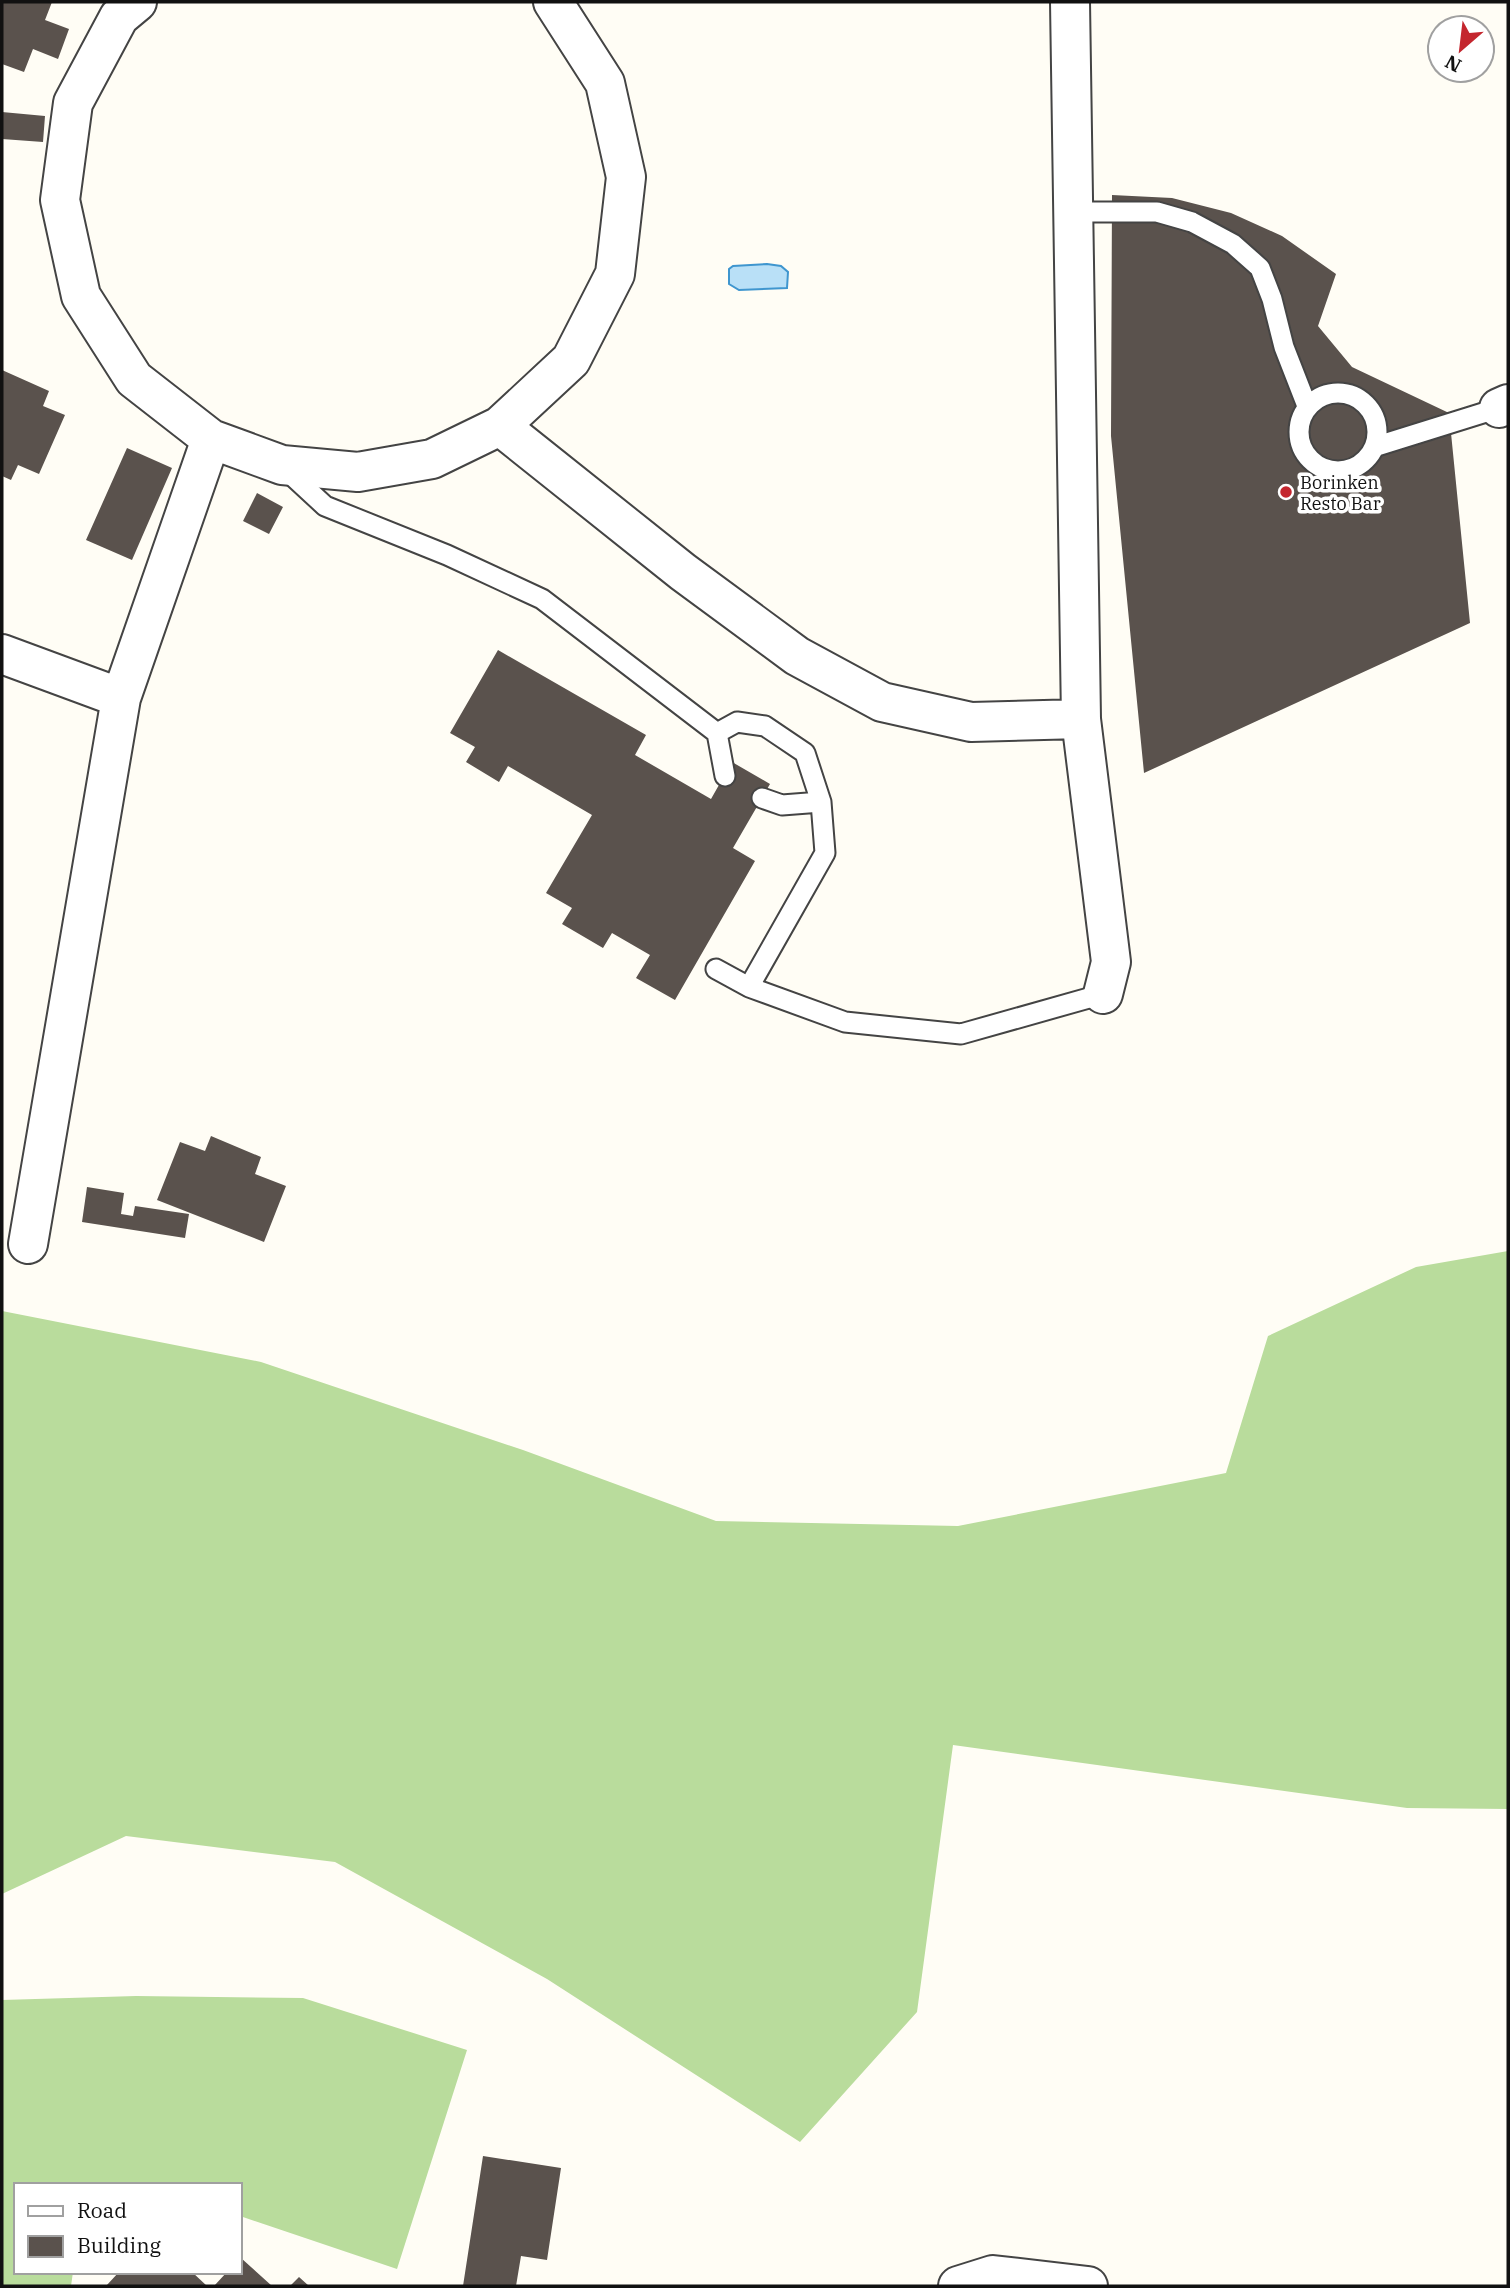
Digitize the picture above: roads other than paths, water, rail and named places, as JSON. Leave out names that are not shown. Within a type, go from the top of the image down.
[{"type":"street","points":[[137,2],[118,17],[73,103],[60,200],[81,296],[134,379],[211,439],[282,466],[358,472],[432,459],[500,426],[570,360],[615,274],[626,177],[608,96],[605,83],[553,2]]},
{"type":"street","points":[[1070,2],[1082,719],[1111,962],[1103,994]]},
{"type":"street","points":[[500,426],[683,572],[797,656],[882,702],[971,722],[1082,719]]},
{"type":"street","points":[[28,1244],[121,698],[211,439]]},
{"type":"street","points":[[2,654],[121,698]]},
{"type":"street","points":[[958,2286],[993,2275],[1088,2286]]},
{"type":"lane","points":[[1074,212],[1157,212],[1192,222],[1233,244],[1260,268],[1272,299],[1284,347],[1307,406]]},
{"type":"lane","points":[[1344,393],[1362,402],[1374,418],[1377,433],[1374,447],[1366,460],[1350,468],[1330,470],[1312,461],[1300,445],[1298,425],[1307,406],[1324,395],[1344,393]]},
{"type":"lane","points":[[1374,447],[1503,406]]},
{"type":"lane","points":[[282,466],[326,506],[447,555],[542,599],[717,733],[724,776]]},
{"type":"lane","points":[[717,733],[737,722],[765,726],[805,752],[821,802],[825,852],[748,987]]},
{"type":"lane","points":[[762,798],[782,805],[821,802]]},
{"type":"lane","points":[[716,969],[748,987],[845,1022],[961,1034],[1103,994]]},
{"type":"water","points":[[733,266],[781,266],[788,272],[787,288],[739,290],[729,284],[729,269]]},
{"type":"place","name":"Borinken Resto Bar","points":[[1286,492]]}]
